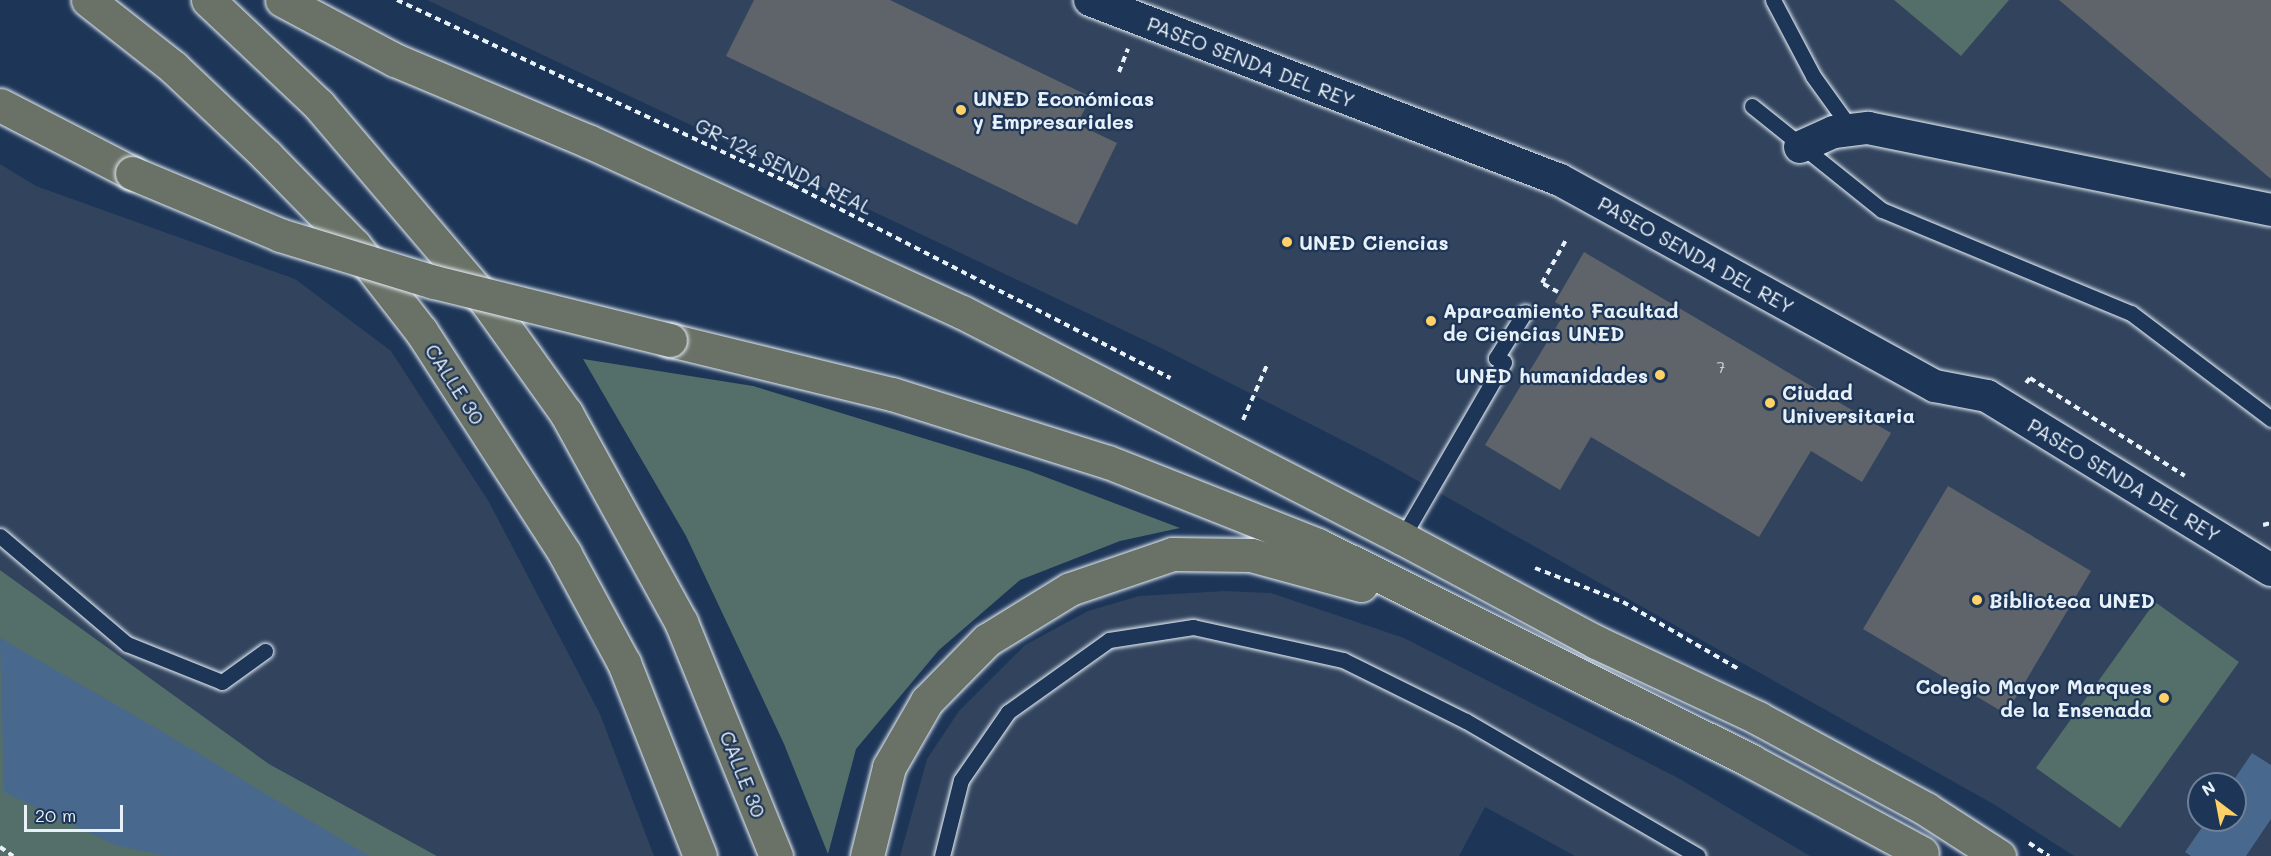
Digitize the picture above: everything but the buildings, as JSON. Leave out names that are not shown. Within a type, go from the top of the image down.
[{"type":"main road","name":"CALLE 30","points":[[88,0],[173,67],[267,156],[354,245],[421,331],[565,554],[624,663],[700,856]]},
{"type":"main road","name":"CALLE 30","points":[[208,0],[319,105],[486,301],[566,413],[681,622],[776,856]]},
{"type":"main road","points":[[282,0],[395,60],[610,151],[962,312],[1402,538],[1596,642],[1758,718],[1926,809],[1999,856]]},
{"type":"main road","points":[[0,105],[132,173],[280,235],[434,282],[892,394],[1108,462],[1318,545],[1537,652],[1922,855]]},
{"type":"main road","points":[[867,856],[889,767],[927,701],[987,640],[1070,589],[1172,554],[1251,555],[1335,575],[1537,652]]},
{"type":"street","name":"PASEO SENDA DEL REY","points":[[1090,0],[1560,180],[1935,386],[1987,396],[2271,570]]},
{"type":"street","points":[[1800,147],[1852,130],[1912,136],[2271,210]]},
{"type":"lane","points":[[1773,0],[1813,76],[1852,130]]},
{"type":"lane","points":[[1752,106],[1800,147],[1882,210],[2132,313],[2271,419]]},
{"type":"lane","points":[[1402,538],[1504,362],[1496,358],[1525,312]]},
{"type":"lane","points":[[0,536],[128,644],[222,682],[265,651]]},
{"type":"lane","points":[[942,856],[961,780],[1008,712],[1109,640],[1192,627],[1343,660],[1466,721],[1698,856]]},
{"type":"path","name":"GR-124 SENDA REAL","points":[[397,0],[793,185],[1153,369]]},
{"type":"path","points":[[1558,292],[1542,283],[1567,238]]},
{"type":"path","points":[[1243,420],[1267,365]]},
{"type":"path","points":[[2023,386],[2030,378],[2196,483]]},
{"type":"path","points":[[2255,520],[2271,523]]},
{"type":"path","points":[[0,847],[13,856]]},
{"type":"shaded area","name":"Ciudad Universitaria","points":[[427,0],[2271,0],[2271,856],[2074,856],[1995,805],[1377,458],[1163,349]]},
{"type":"shaded area","points":[[0,164],[36,186],[295,279],[391,351],[489,502],[600,714],[654,856],[437,856],[269,764],[0,570]]},
{"type":"shaded area","points":[[1224,591],[1271,593],[1404,638],[1680,779],[1810,856],[1575,856],[1485,807],[1459,856],[900,856],[927,759],[959,711],[1025,645],[1088,611],[1139,596]]},
{"type":"shaded area","points":[[0,638],[156,728],[369,856],[166,856],[115,845],[4,792]]},
{"type":"shaded area","points":[[2252,753],[2271,765],[2271,819],[2246,856],[2191,856],[2185,852],[2199,832],[2247,832],[2247,772],[2239,772]]},
{"type":"green space","points":[[1894,0],[2009,0],[1961,56]]},
{"type":"green space","points":[[583,359],[753,386],[1027,470],[1180,528],[1120,541],[1020,580],[939,650],[856,749],[828,854],[784,744],[686,536]]},
{"type":"green space","points":[[0,570],[269,764],[437,856],[0,856]]},
{"type":"green space","points":[[2155,602],[2239,662],[2120,828],[2036,768]]},
{"type":"place","name":"UNED Económicas y Empresariales","points":[[961,110]]},
{"type":"place","name":"UNED Ciencias","points":[[1287,242]]},
{"type":"place","name":"Aparcamiento Facultad de Ciencias UNED","points":[[1431,321]]},
{"type":"place","name":"UNED humanidades","points":[[1660,375]]},
{"type":"place","name":"Ciudad Universitaria","points":[[1770,403]]},
{"type":"place","name":"Biblioteca UNED","points":[[1977,600]]},
{"type":"place","name":"Colegio Mayor Marques de la Ensenada","points":[[2164,698]]}]
